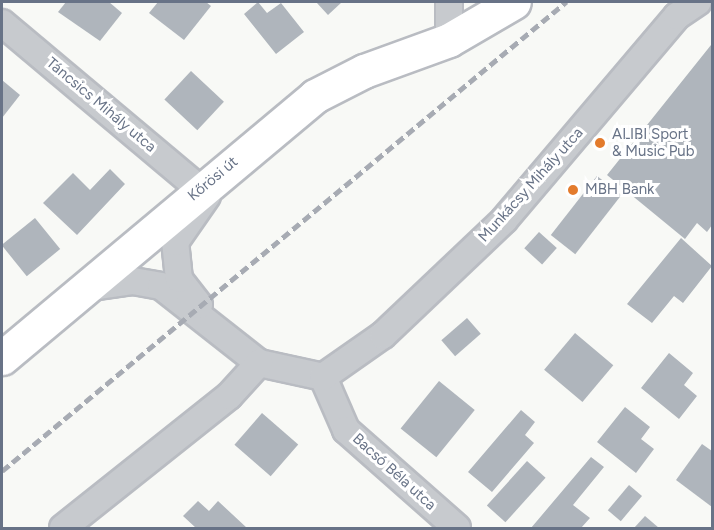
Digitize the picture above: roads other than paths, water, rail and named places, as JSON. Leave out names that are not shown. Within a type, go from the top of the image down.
[{"type":"main road","name":"Kőrösi út","points":[[2,358],[231,163],[315,96],[364,71],[449,40],[514,2]]},
{"type":"street","points":[[449,2],[449,40]]},
{"type":"street","name":"Munkácsy Mihály utca","points":[[323,377],[383,335],[504,220],[677,16],[698,2]]},
{"type":"street","name":"Táncsics Mihály utca","points":[[2,23],[200,189]]},
{"type":"street","points":[[226,337],[179,279],[175,242],[231,163]]},
{"type":"street","points":[[85,288],[133,281],[161,286],[259,363],[323,377]]},
{"type":"street","points":[[63,528],[229,396],[259,363]]},
{"type":"street","name":"Bacsó Béla utca","points":[[323,377],[346,430],[457,528]]},
{"type":"railway","points":[[2,471],[566,2]]},
{"type":"place","name":"ALIBI Sport & Music Pub","points":[[600,143]]},
{"type":"place","name":"MBH Bank","points":[[573,190]]}]
